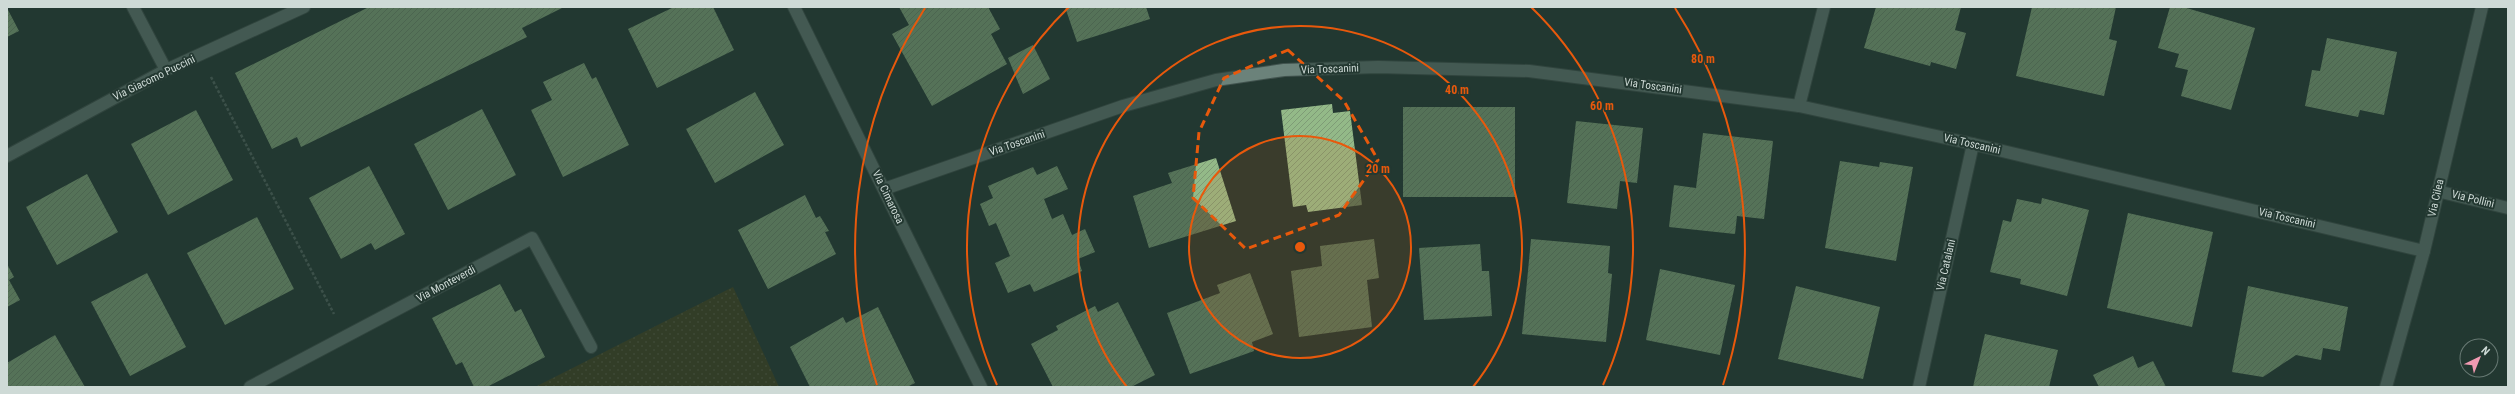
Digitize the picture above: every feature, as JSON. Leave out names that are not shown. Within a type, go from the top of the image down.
[{"type":"street","points":[[133,7],[166,70]]},
{"type":"street","name":"Via Giacomo Puccini","points":[[7,156],[166,70],[304,7]]},
{"type":"street","name":"Via Cimarosa","points":[[794,7],[981,387]]},
{"type":"street","points":[[1799,106],[1824,7]]},
{"type":"street","name":"Via Cilea","points":[[2386,387],[2424,251],[2437,190],[2482,7]]},
{"type":"street","name":"Via Toscanini","points":[[884,189],[1123,106],[1216,80],[1284,70],[1378,67],[1528,71],[1799,106],[1972,144],[2424,251]]},
{"type":"street","name":"Via Catalani","points":[[1919,387],[1972,144]]},
{"type":"street","name":"Via Pollini","points":[[2437,190],[2508,208]]},
{"type":"street","name":"Via Monteverdi","points":[[250,387],[532,238],[591,347]]},
{"type":"path","points":[[200,55],[346,337]]},
{"type":"highlighted area","points":[[1288,50],[1344,101],[1378,160],[1339,215],[1246,249],[1193,198],[1199,132],[1224,78]]},
{"type":"shaded area","points":[[733,287],[779,387],[535,387]]},
{"type":"building","points":[[369,7],[564,7],[522,28],[527,37],[301,147],[297,137],[272,149],[235,73]]},
{"type":"building","points":[[674,7],[713,7],[734,50],[657,88],[628,29]]},
{"type":"building","points":[[899,7],[988,7],[1000,29],[991,34],[1007,64],[932,106],[892,34],[909,25]]},
{"type":"building","points":[[1065,7],[1146,7],[1150,19],[1077,42]]},
{"type":"building","points":[[1876,7],[1961,7],[1955,30],[1966,33],[1956,69],[1931,62],[1930,66],[1864,48]]},
{"type":"building","points":[[2032,7],[2116,7],[2109,39],[2117,41],[2104,96],[2016,76]]},
{"type":"building","points":[[2170,7],[2183,7],[2255,28],[2231,110],[2181,96],[2188,70],[2175,67],[2179,54],[2158,48]]},
{"type":"building","points":[[7,8],[19,31],[7,37]]},
{"type":"building","points":[[2327,38],[2397,52],[2384,115],[2360,110],[2358,117],[2305,106],[2312,70],[2320,71]]},
{"type":"building","points":[[1033,45],[1050,79],[1023,94],[1008,58]]},
{"type":"building","points":[[584,63],[592,79],[596,77],[629,145],[563,177],[531,110],[552,100],[543,82]]},
{"type":"building","points":[[755,92],[784,145],[715,183],[686,129]]},
{"type":"building","points":[[1332,104],[1333,113],[1350,111],[1362,205],[1308,212],[1306,205],[1293,207],[1281,110]]},
{"type":"building","points":[[1403,107],[1515,107],[1515,197],[1403,197]]},
{"type":"building","points":[[482,109],[516,175],[448,210],[414,144]]},
{"type":"building","points":[[196,110],[233,180],[168,215],[131,144]]},
{"type":"building","points":[[1576,121],[1643,128],[1637,183],[1620,181],[1617,209],[1567,203]]},
{"type":"building","points":[[1703,133],[1773,141],[1764,219],[1737,216],[1735,234],[1669,227],[1674,185],[1696,188]]},
{"type":"building","points":[[1216,158],[1236,221],[1149,248],[1133,196],[1172,183],[1168,173]]},
{"type":"building","points":[[1840,161],[1879,167],[1880,162],[1913,167],[1896,261],[1825,248]]},
{"type":"building","points":[[369,166],[405,234],[375,250],[371,243],[341,259],[309,198]]},
{"type":"building","points":[[1057,166],[1068,189],[1044,199],[1052,219],[1063,214],[1072,235],[1085,229],[1095,252],[1078,259],[1082,271],[1034,292],[1030,284],[1008,293],[995,263],[1010,256],[996,223],[989,226],[980,204],[993,198],[988,186],[1033,167],[1037,175]]},
{"type":"building","points":[[87,174],[118,232],[57,265],[26,207]]},
{"type":"building","points":[[805,195],[816,218],[820,216],[829,231],[825,232],[836,254],[768,289],[738,230]]},
{"type":"building","points":[[2042,198],[2089,210],[2067,296],[2020,284],[2021,279],[1990,272],[2003,220],[2011,222],[2017,199],[2041,204]]},
{"type":"building","points":[[2128,213],[2213,232],[2192,327],[2107,308]]},
{"type":"building","points":[[257,217],[294,289],[225,325],[187,253]]},
{"type":"building","points":[[1374,239],[1379,278],[1367,280],[1372,327],[1299,337],[1291,271],[1322,266],[1320,246]]},
{"type":"building","points":[[1531,239],[1610,246],[1608,273],[1612,274],[1606,342],[1522,334]]},
{"type":"building","points":[[1480,244],[1482,271],[1489,271],[1492,316],[1424,320],[1419,248]]},
{"type":"building","points":[[7,264],[14,277],[9,280],[20,300],[7,307]]},
{"type":"building","points":[[1660,269],[1735,285],[1720,355],[1646,340]]},
{"type":"building","points":[[147,273],[186,347],[130,376],[91,302]]},
{"type":"building","points":[[1250,273],[1273,334],[1252,342],[1254,351],[1190,374],[1167,313],[1220,293],[1217,285]]},
{"type":"building","points":[[500,284],[515,312],[521,309],[545,357],[487,387],[474,387],[462,362],[456,365],[432,318]]},
{"type":"building","points":[[1796,286],[1880,307],[1863,379],[1778,359]]},
{"type":"building","points":[[2248,286],[2348,307],[2340,351],[2323,348],[2321,360],[2296,355],[2263,377],[2232,372]]},
{"type":"building","points":[[1118,302],[1155,375],[1131,387],[1053,387],[1031,344],[1058,330],[1056,326],[1095,306],[1098,312]]},
{"type":"building","points":[[878,307],[915,383],[907,387],[810,387],[790,347],[843,317],[846,323]]},
{"type":"building","points":[[1985,334],[2058,350],[2049,387],[1973,387]]},
{"type":"building","points":[[55,335],[85,387],[7,387],[7,363]]},
{"type":"building","points":[[2133,356],[2138,368],[2153,361],[2166,387],[2099,387],[2093,375]]}]
